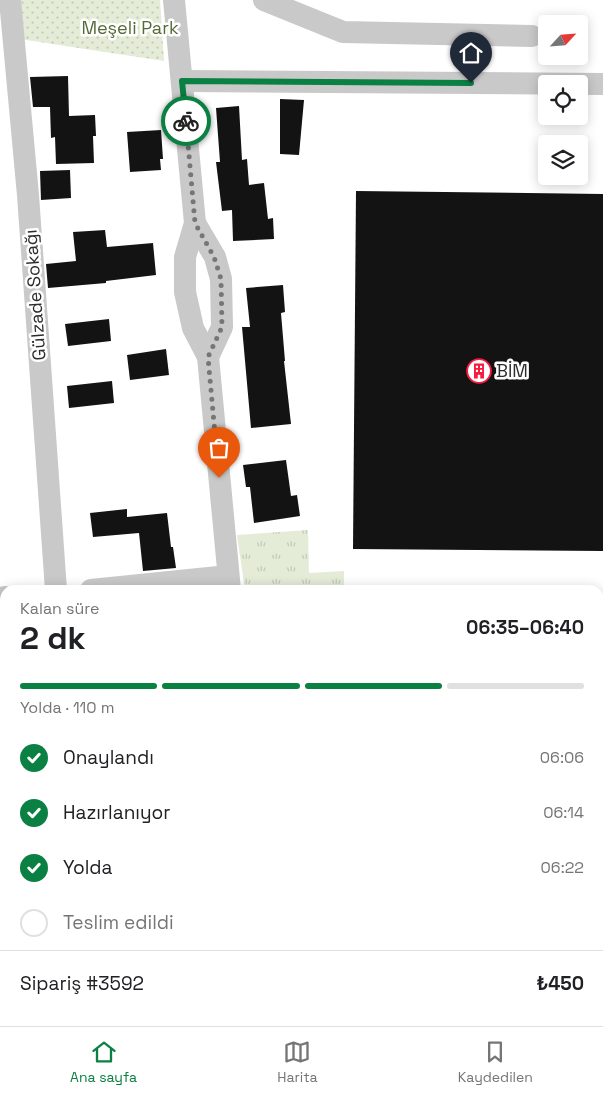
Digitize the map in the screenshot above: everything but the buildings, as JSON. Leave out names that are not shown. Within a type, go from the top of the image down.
[{"type":"street","name":"Gülzade Sokağı","points":[[10,0],[28,195],[56,585]]},
{"type":"street","points":[[174,0],[195,223],[185,257],[185,292],[193,328],[208,357],[229,583],[190,585]]},
{"type":"street","points":[[264,0],[343,32],[532,36]]},
{"type":"street","points":[[182,81],[603,84]]},
{"type":"street","points":[[195,223],[214,257],[221,279],[222,327],[208,357]]},
{"type":"green space","name":"Meşeli Park","points":[[21,0],[160,0],[164,61],[20,39]]},
{"type":"green space","points":[[308,530],[309,573],[344,571],[344,585],[244,585],[237,535]]},
{"type":"way so far","points":[[186,121],[195,223],[214,257],[221,279],[222,327],[208,357],[219,478]]},
{"type":"place","name":"BİM","points":[[479,371]]},
{"type":"route","points":[[186,121],[182,81],[471,83]]}]
